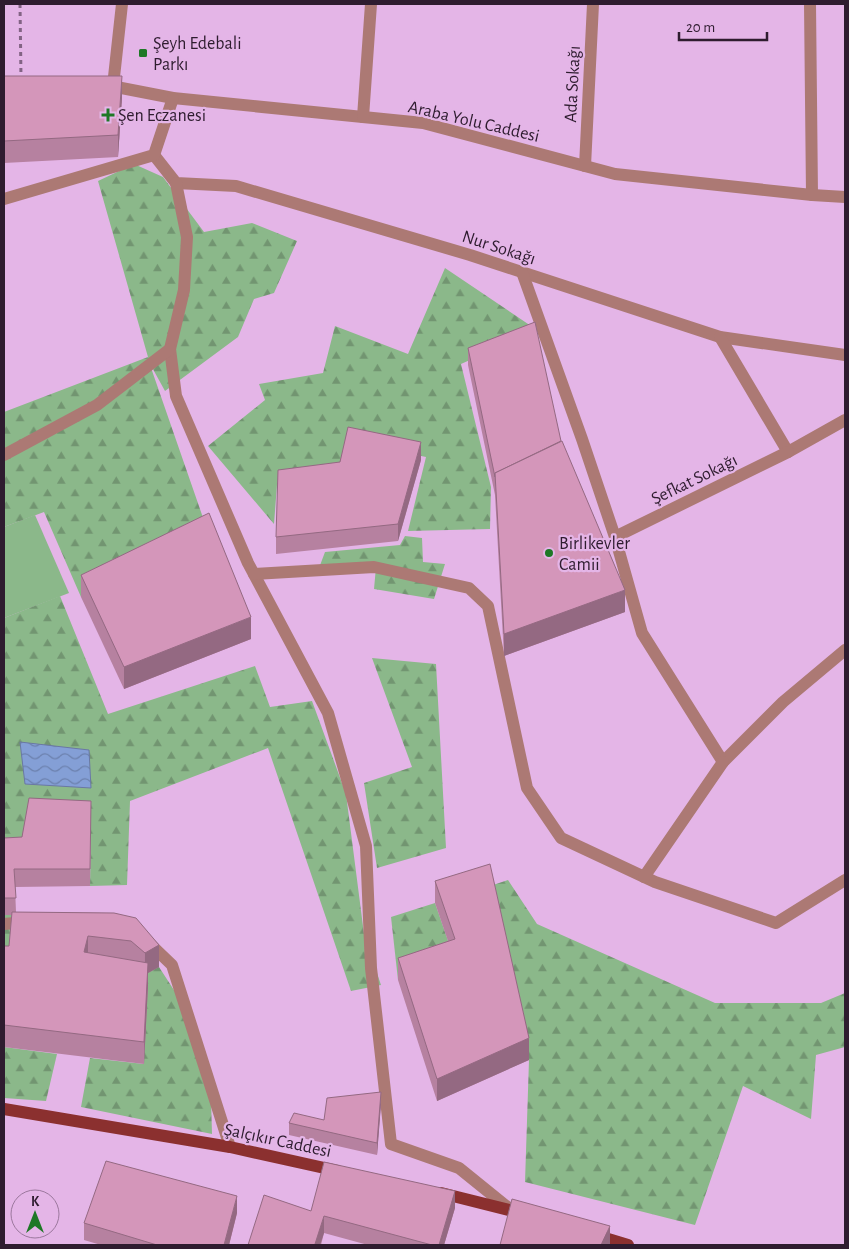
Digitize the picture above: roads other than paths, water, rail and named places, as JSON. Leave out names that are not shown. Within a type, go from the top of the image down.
[{"type":"main road","name":"Şalçıkır Caddesi","points":[[4,1109],[230,1147],[352,1174]]},
{"type":"main road","points":[[427,1190],[538,1218]]},
{"type":"main road","points":[[583,1232],[628,1245]]},
{"type":"street","points":[[113,86],[122,4]]},
{"type":"street","points":[[363,117],[371,4]]},
{"type":"street","name":"Ada Sokağı","points":[[585,166],[593,4]]},
{"type":"street","points":[[810,4],[812,196]]},
{"type":"street","name":"Araba Yolu Caddesi","points":[[97,84],[173,98],[423,123],[615,174],[812,196],[845,197]]},
{"type":"street","points":[[154,155],[173,98]]},
{"type":"street","points":[[154,155],[176,183],[187,237],[184,290],[170,349],[176,396],[254,574],[328,713],[366,846],[371,968],[391,1144],[459,1168],[511,1210]]},
{"type":"street","points":[[4,199],[154,155]]},
{"type":"street","name":"Nur Sokağı","points":[[176,183],[236,186],[470,255],[720,337],[845,356]]},
{"type":"street","points":[[522,272],[615,537],[642,633],[723,762]]},
{"type":"street","points":[[720,337],[788,452]]},
{"type":"street","points":[[4,455],[97,405],[170,349]]},
{"type":"street","name":"Şefkat Sokağı","points":[[615,537],[788,452],[845,420]]},
{"type":"street","points":[[254,574],[374,567],[469,588],[488,606],[527,788],[561,838],[655,882],[776,923],[845,880]]},
{"type":"street","points":[[644,877],[723,762],[783,702],[845,650]]},
{"type":"street","points":[[4,924],[35,921]]},
{"type":"street","points":[[140,933],[172,965],[230,1147]]},
{"type":"water","points":[[20,742],[89,750],[91,788],[25,784]]},
{"type":"place","name":"Şeyh Edebali Parkı","points":[[143,53]]},
{"type":"place","name":"Şen Eczanesi","points":[[108,115]]},
{"type":"place","name":"Birlikevler Camii","points":[[549,553]]}]
